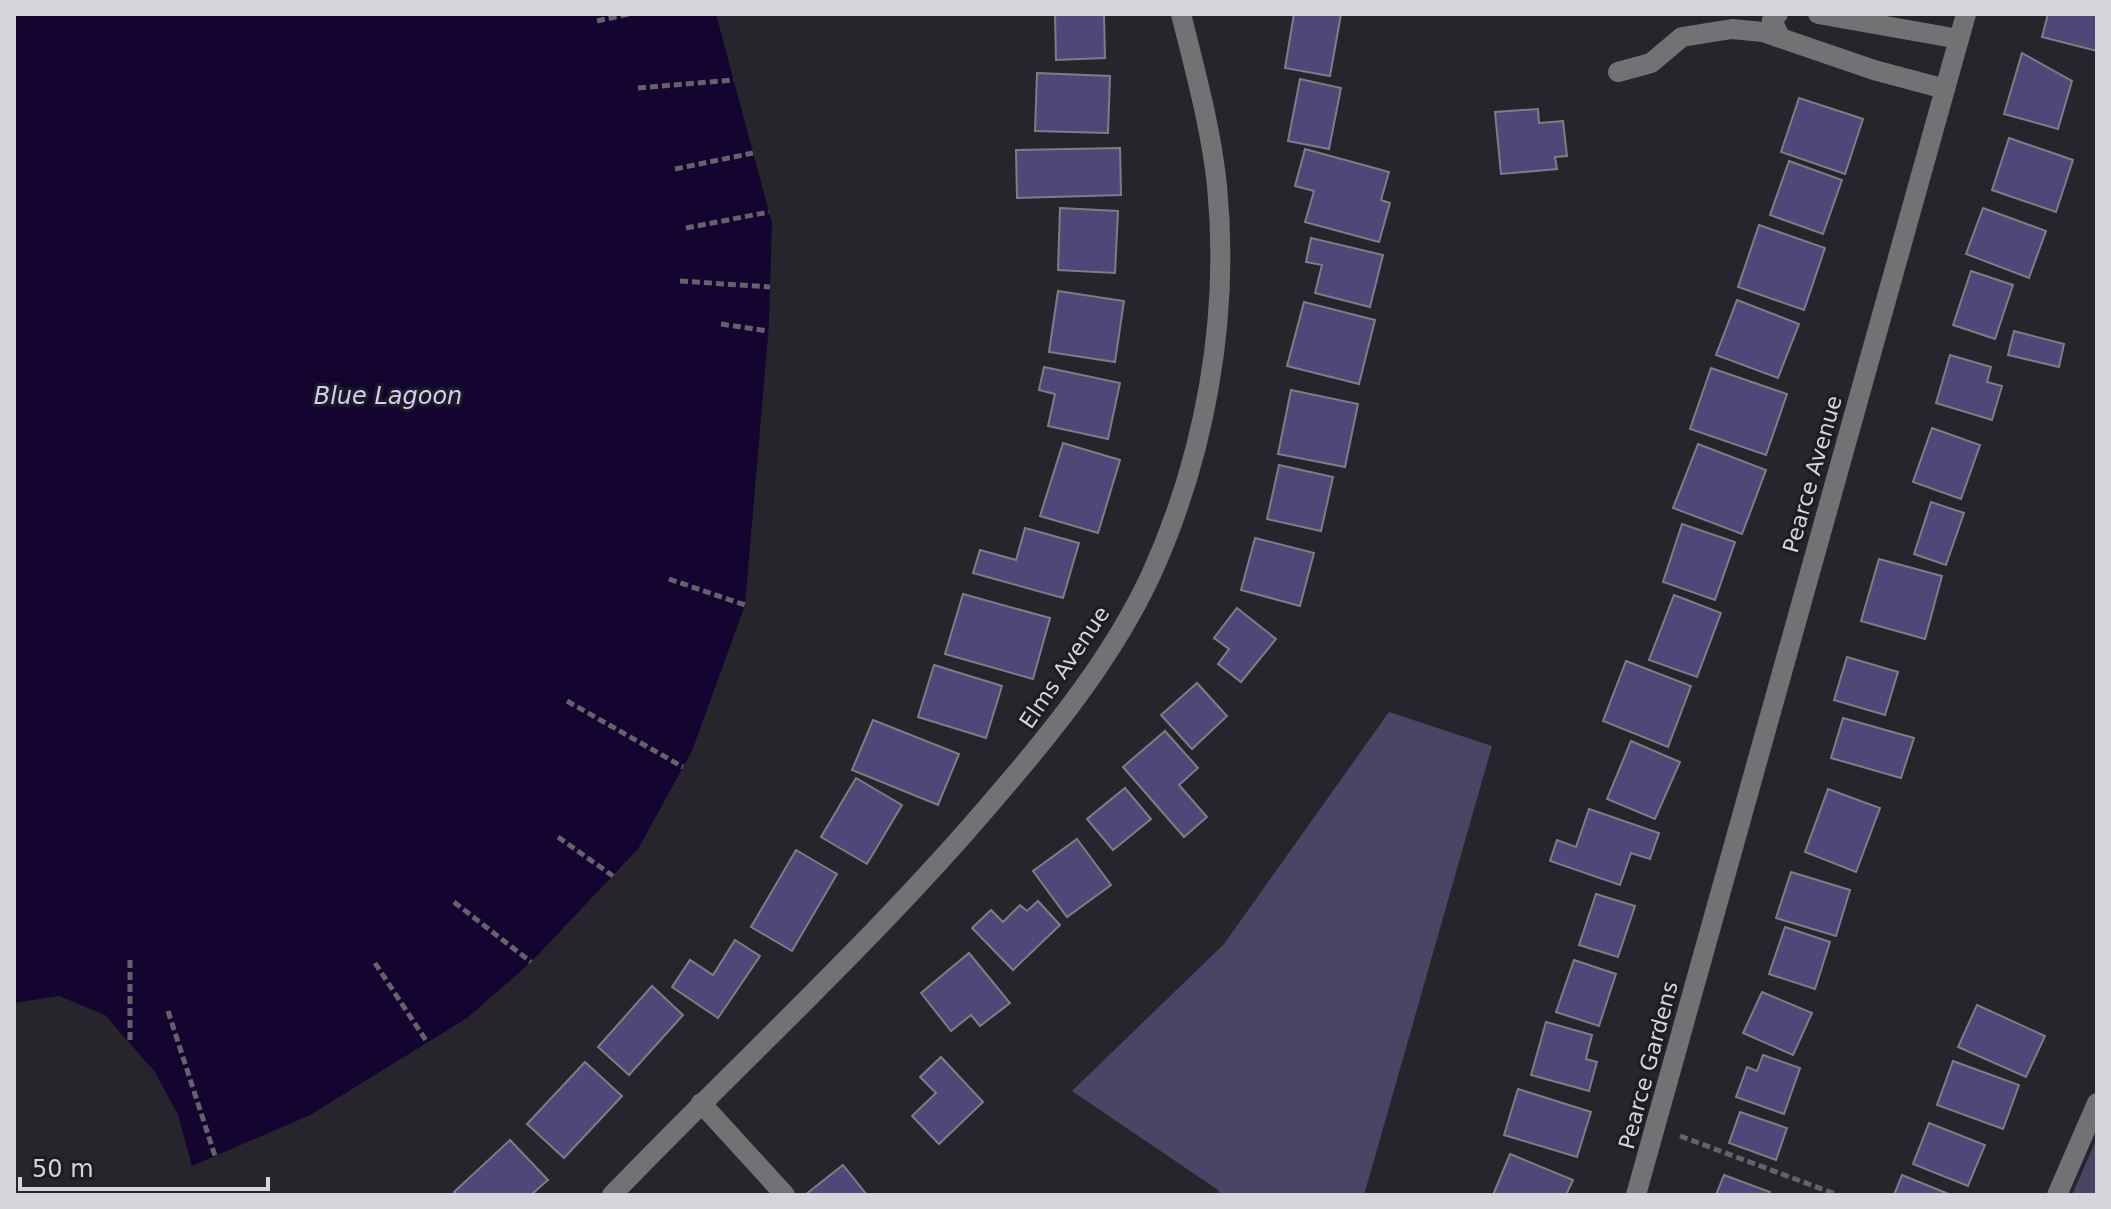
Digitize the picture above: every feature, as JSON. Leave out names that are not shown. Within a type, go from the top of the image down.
[{"type":"street","name":"Elms Avenue","points":[[612,1195],[867,940],[966,833],[1035,752],[1103,661],[1149,578],[1181,501],[1216,345],[1217,186],[1181,14]]},
{"type":"street","points":[[1778,14],[1772,20],[1780,37]]},
{"type":"street","points":[[1818,14],[1959,39]]},
{"type":"street","name":"Pearce Avenue","points":[[1705,947],[1966,14]]},
{"type":"street","points":[[1618,72],[1651,63],[1682,37],[1732,29],[1780,37],[1827,55],[1945,89]]},
{"type":"street","name":"Pearce Gardens","points":[[1636,1195],[1705,947]]},
{"type":"street","points":[[701,1103],[785,1195]]},
{"type":"street","points":[[2057,1195],[2097,1103]]},
{"type":"path","points":[[597,21],[629,14]]},
{"type":"path","points":[[638,88],[734,80]]},
{"type":"path","points":[[675,169],[753,153]]},
{"type":"path","points":[[686,228],[769,212]]},
{"type":"path","points":[[680,281],[770,287]]},
{"type":"path","points":[[721,324],[768,331]]},
{"type":"path","points":[[669,579],[745,605]]},
{"type":"path","points":[[567,701],[683,767]]},
{"type":"path","points":[[558,837],[613,876]]},
{"type":"path","points":[[454,902],[531,962]]},
{"type":"path","points":[[130,958],[130,1040]]},
{"type":"path","points":[[375,963],[427,1042]]},
{"type":"path","points":[[168,1011],[215,1156]]},
{"type":"path","points":[[1656,1127],[1838,1195]]},
{"type":"shaded area","points":[[1389,712],[1492,746],[1364,1195],[1220,1195],[1218,1190],[1072,1091],[1224,944]]},
{"type":"shaded area","points":[[2097,1138],[2097,1195],[2072,1195]]},
{"type":"water","name":"Blue Lagoon","points":[[14,14],[716,14],[772,223],[769,324],[745,605],[692,751],[638,849],[531,962],[467,1018],[310,1115],[192,1166],[178,1115],[155,1072],[105,1015],[59,996],[14,1003]]},
{"type":"building","points":[[1055,14],[1104,14],[1105,58],[1056,60]]},
{"type":"building","points":[[1294,14],[1341,14],[1330,76],[1285,68]]},
{"type":"building","points":[[2048,14],[2097,14],[2097,51],[2042,37]]},
{"type":"building","points":[[2022,53],[2072,81],[2058,129],[2004,114]]},
{"type":"building","points":[[1037,73],[1110,76],[1108,133],[1035,131]]},
{"type":"building","points":[[1300,79],[1341,88],[1329,149],[1288,141]]},
{"type":"building","points":[[1799,98],[1863,119],[1845,174],[1781,152]]},
{"type":"building","points":[[1538,109],[1539,123],[1563,121],[1567,156],[1555,157],[1557,169],[1501,174],[1495,112]]},
{"type":"building","points":[[2009,138],[2073,160],[2056,212],[1992,190]]},
{"type":"building","points":[[1120,148],[1121,195],[1017,198],[1016,150]]},
{"type":"building","points":[[1305,149],[1389,172],[1381,200],[1390,203],[1379,242],[1305,222],[1314,191],[1295,186]]},
{"type":"building","points":[[1789,161],[1842,180],[1823,234],[1770,215]]},
{"type":"building","points":[[1060,208],[1118,211],[1115,273],[1058,270]]},
{"type":"building","points":[[1983,208],[2046,231],[2029,278],[1966,254]]},
{"type":"building","points":[[1759,225],[1825,248],[1804,310],[1738,287]]},
{"type":"building","points":[[1311,238],[1383,255],[1370,307],[1315,293],[1322,265],[1306,262]]},
{"type":"building","points":[[1971,271],[2013,285],[1995,339],[1953,325]]},
{"type":"building","points":[[1058,291],[1124,301],[1115,362],[1049,352]]},
{"type":"building","points":[[1737,300],[1799,324],[1778,378],[1716,355]]},
{"type":"building","points":[[1304,302],[1375,320],[1359,384],[1287,366]]},
{"type":"building","points":[[2014,331],[2064,344],[2059,367],[2008,355]]},
{"type":"building","points":[[1950,355],[1991,367],[1987,382],[2002,386],[1992,420],[1936,403]]},
{"type":"building","points":[[1044,367],[1120,383],[1108,439],[1048,426],[1055,394],[1039,390]]},
{"type":"building","points":[[1711,368],[1787,394],[1766,455],[1690,429]]},
{"type":"building","points":[[1291,390],[1358,404],[1345,467],[1278,454]]},
{"type":"building","points":[[1932,428],[1980,445],[1961,499],[1913,482]]},
{"type":"building","points":[[1063,443],[1120,460],[1098,533],[1040,516]]},
{"type":"building","points":[[1698,444],[1766,470],[1742,534],[1673,508]]},
{"type":"building","points":[[1279,465],[1333,477],[1321,531],[1267,519]]},
{"type":"building","points":[[1931,502],[1964,513],[1946,565],[1914,554]]},
{"type":"building","points":[[1682,524],[1735,542],[1715,600],[1663,582]]},
{"type":"building","points":[[1025,528],[1079,543],[1063,598],[973,573],[980,550],[1016,560]]},
{"type":"building","points":[[1255,538],[1314,553],[1300,606],[1241,590]]},
{"type":"building","points":[[1879,559],[1942,576],[1925,639],[1861,621]]},
{"type":"building","points":[[963,594],[1050,618],[1033,679],[945,654]]},
{"type":"building","points":[[1674,595],[1721,613],[1697,677],[1649,660]]},
{"type":"building","points":[[1237,608],[1276,639],[1241,682],[1218,664],[1229,649],[1214,638]]},
{"type":"building","points":[[1847,657],[1898,672],[1885,715],[1834,700]]},
{"type":"building","points":[[1626,661],[1691,686],[1668,747],[1603,721]]},
{"type":"building","points":[[934,665],[1002,686],[986,738],[918,717]]},
{"type":"building","points":[[1197,683],[1227,716],[1192,749],[1161,715]]},
{"type":"building","points":[[1843,718],[1914,738],[1901,778],[1831,758]]},
{"type":"building","points":[[873,720],[959,754],[938,805],[852,770]]},
{"type":"building","points":[[1165,731],[1198,768],[1179,785],[1207,817],[1184,837],[1123,767]]},
{"type":"building","points":[[1631,741],[1680,762],[1655,819],[1607,799]]},
{"type":"building","points":[[856,778],[902,805],[867,864],[821,837]]},
{"type":"building","points":[[1125,788],[1151,819],[1113,850],[1087,819]]},
{"type":"building","points":[[1828,789],[1880,808],[1856,872],[1805,852]]},
{"type":"building","points":[[1589,809],[1659,833],[1650,859],[1631,853],[1620,885],[1550,861],[1557,840],[1576,847]]},
{"type":"building","points":[[1077,839],[1111,885],[1067,917],[1033,871]]},
{"type":"building","points":[[796,850],[837,874],[792,951],[751,927]]},
{"type":"building","points":[[1791,872],[1850,890],[1836,936],[1776,918]]},
{"type":"building","points":[[1596,894],[1635,906],[1618,957],[1579,945]]},
{"type":"building","points":[[1038,901],[1060,925],[1013,970],[972,928],[991,910],[1003,922],[1020,905],[1027,911]]},
{"type":"building","points":[[1785,927],[1830,942],[1815,989],[1769,974]]},
{"type":"building","points":[[735,940],[760,956],[718,1018],[672,987],[690,960],[713,975]]},
{"type":"building","points":[[969,953],[1010,1003],[980,1026],[971,1015],[951,1031],[921,993]]},
{"type":"building","points":[[1574,960],[1616,974],[1599,1026],[1556,1012]]},
{"type":"building","points":[[652,986],[683,1015],[629,1075],[598,1047]]},
{"type":"building","points":[[1762,992],[1812,1013],[1793,1055],[1743,1033]]},
{"type":"building","points":[[1977,1005],[2045,1036],[2026,1077],[1958,1047]]},
{"type":"building","points":[[1546,1022],[1592,1035],[1586,1059],[1597,1062],[1589,1091],[1531,1075]]},
{"type":"building","points":[[1763,1055],[1800,1068],[1784,1114],[1736,1097],[1747,1067],[1757,1071]]},
{"type":"building","points":[[941,1057],[983,1102],[939,1144],[912,1116],[936,1093],[920,1077]]},
{"type":"building","points":[[1953,1061],[2019,1085],[2003,1129],[1937,1105]]},
{"type":"building","points":[[585,1062],[622,1096],[564,1158],[527,1124]]},
{"type":"building","points":[[1518,1089],[1591,1112],[1577,1157],[1504,1135]]},
{"type":"building","points":[[1740,1112],[1787,1128],[1776,1160],[1729,1143]]},
{"type":"building","points":[[1929,1123],[1985,1145],[1968,1186],[1913,1164]]},
{"type":"building","points":[[510,1140],[548,1180],[531,1195],[457,1195],[454,1192]]},
{"type":"building","points":[[1510,1154],[1573,1180],[1566,1195],[1493,1195]]},
{"type":"building","points":[[843,1165],[867,1195],[805,1195]]},
{"type":"building","points":[[1724,1175],[1770,1192],[1769,1195],[1716,1195]]},
{"type":"building","points":[[1902,1175],[1951,1195],[1894,1195]]}]
